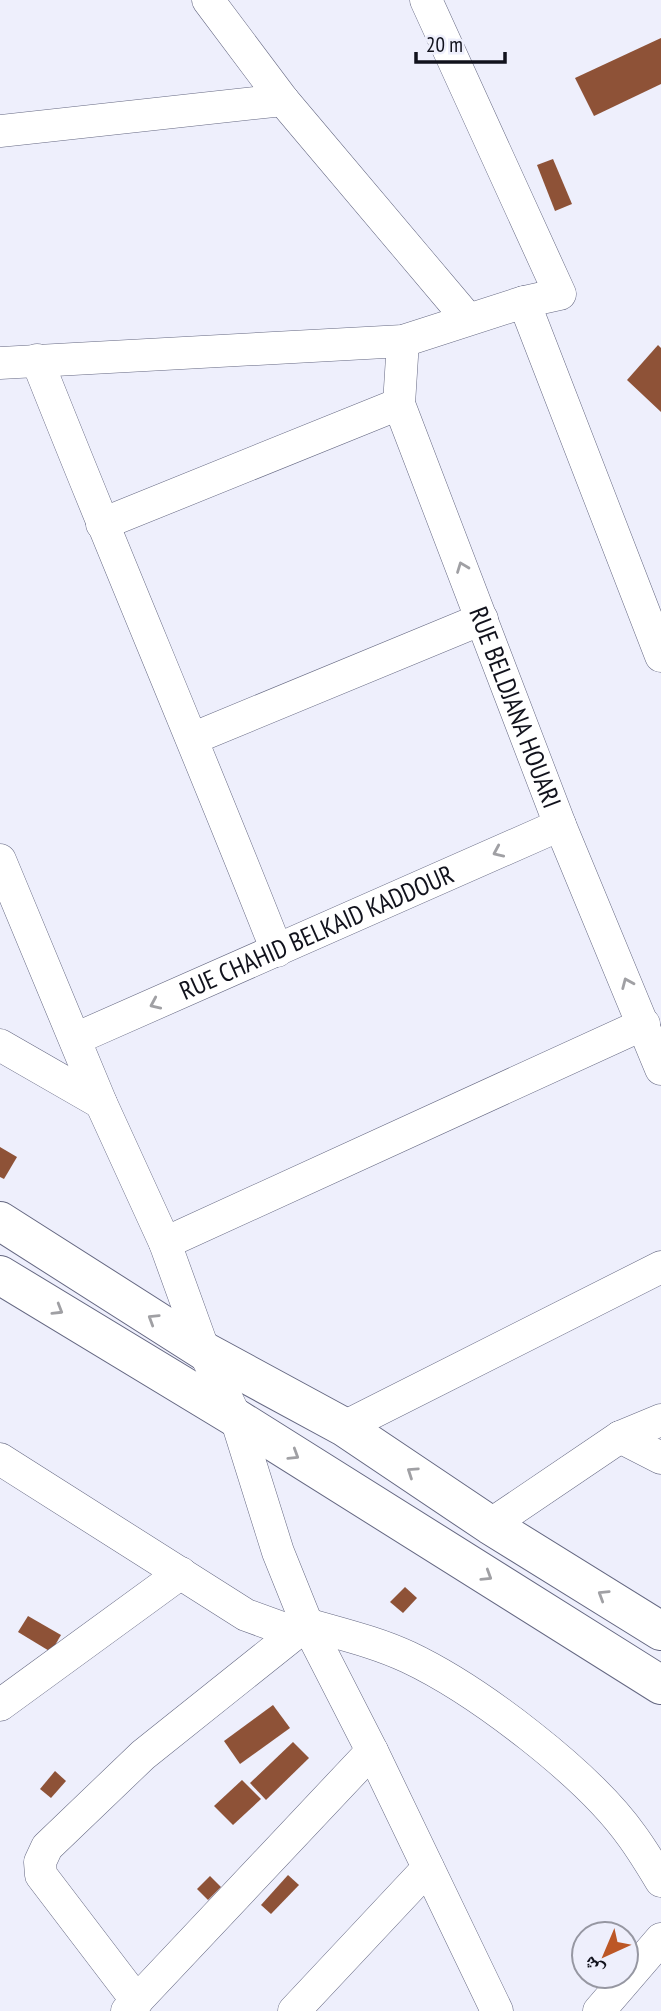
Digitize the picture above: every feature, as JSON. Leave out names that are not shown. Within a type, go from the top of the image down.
[{"type":"street","points":[[208,0],[283,100],[467,318]]},
{"type":"street","points":[[0,363],[403,341],[467,318],[560,294],[426,0]]},
{"type":"street","points":[[0,131],[283,100]]},
{"type":"street","points":[[524,302],[661,656]]},
{"type":"street","name":"RUE BELDJANA HOUARI","points":[[403,341],[399,404],[560,825],[661,1069]]},
{"type":"street","points":[[37,360],[102,524],[194,738],[277,951]]},
{"type":"street","points":[[102,524],[399,404]]},
{"type":"street","points":[[194,738],[482,619]]},
{"type":"street","name":"RUE CHAHID BELKAID KADDOUR","points":[[75,1039],[560,825]]},
{"type":"street","points":[[0,860],[101,1104],[166,1242],[204,1351],[236,1418],[302,1628],[372,1751],[496,2011]]},
{"type":"street","points":[[166,1242],[644,1024]]},
{"type":"street","points":[[0,1045],[101,1104]]},
{"type":"street","points":[[0,1221],[204,1351],[344,1427],[490,1525],[661,1631]]},
{"type":"street","points":[[344,1427],[661,1266]]},
{"type":"street","points":[[0,1275],[236,1418],[661,1685]]},
{"type":"street","points":[[490,1525],[620,1437],[661,1420]]},
{"type":"street","points":[[620,1437],[661,1458]]},
{"type":"street","points":[[0,1459],[246,1615],[409,1657],[495,1710],[558,1760],[594,1794],[631,1834],[661,1881]]},
{"type":"street","points":[[0,1705],[181,1573]]},
{"type":"street","points":[[302,1628],[143,1755],[47,1847],[40,1862],[41,1875],[132,2006],[372,1751]]},
{"type":"street","points":[[294,2011],[428,1868]]},
{"type":"street","points":[[599,2011],[661,1938]]},
{"type":"building","points":[[661,38],[661,84],[594,116],[575,78]]},
{"type":"building","points":[[553,159],[572,204],[555,211],[537,165]]},
{"type":"building","points":[[658,345],[661,348],[661,412],[627,380]]},
{"type":"building","points":[[0,1147],[17,1157],[4,1179],[0,1177]]},
{"type":"building","points":[[405,1587],[417,1598],[403,1613],[390,1602]]},
{"type":"building","points":[[28,1616],[61,1635],[51,1652],[18,1632]]},
{"type":"building","points":[[273,1705],[290,1728],[240,1764],[224,1741]]},
{"type":"building","points":[[293,1742],[309,1758],[266,1800],[250,1783]]},
{"type":"building","points":[[55,1771],[66,1781],[51,1798],[40,1789]]},
{"type":"building","points":[[242,1780],[261,1799],[233,1825],[214,1806]]},
{"type":"building","points":[[288,1875],[299,1885],[271,1914],[261,1905]]},
{"type":"building","points":[[210,1876],[221,1887],[208,1900],[197,1889]]}]
